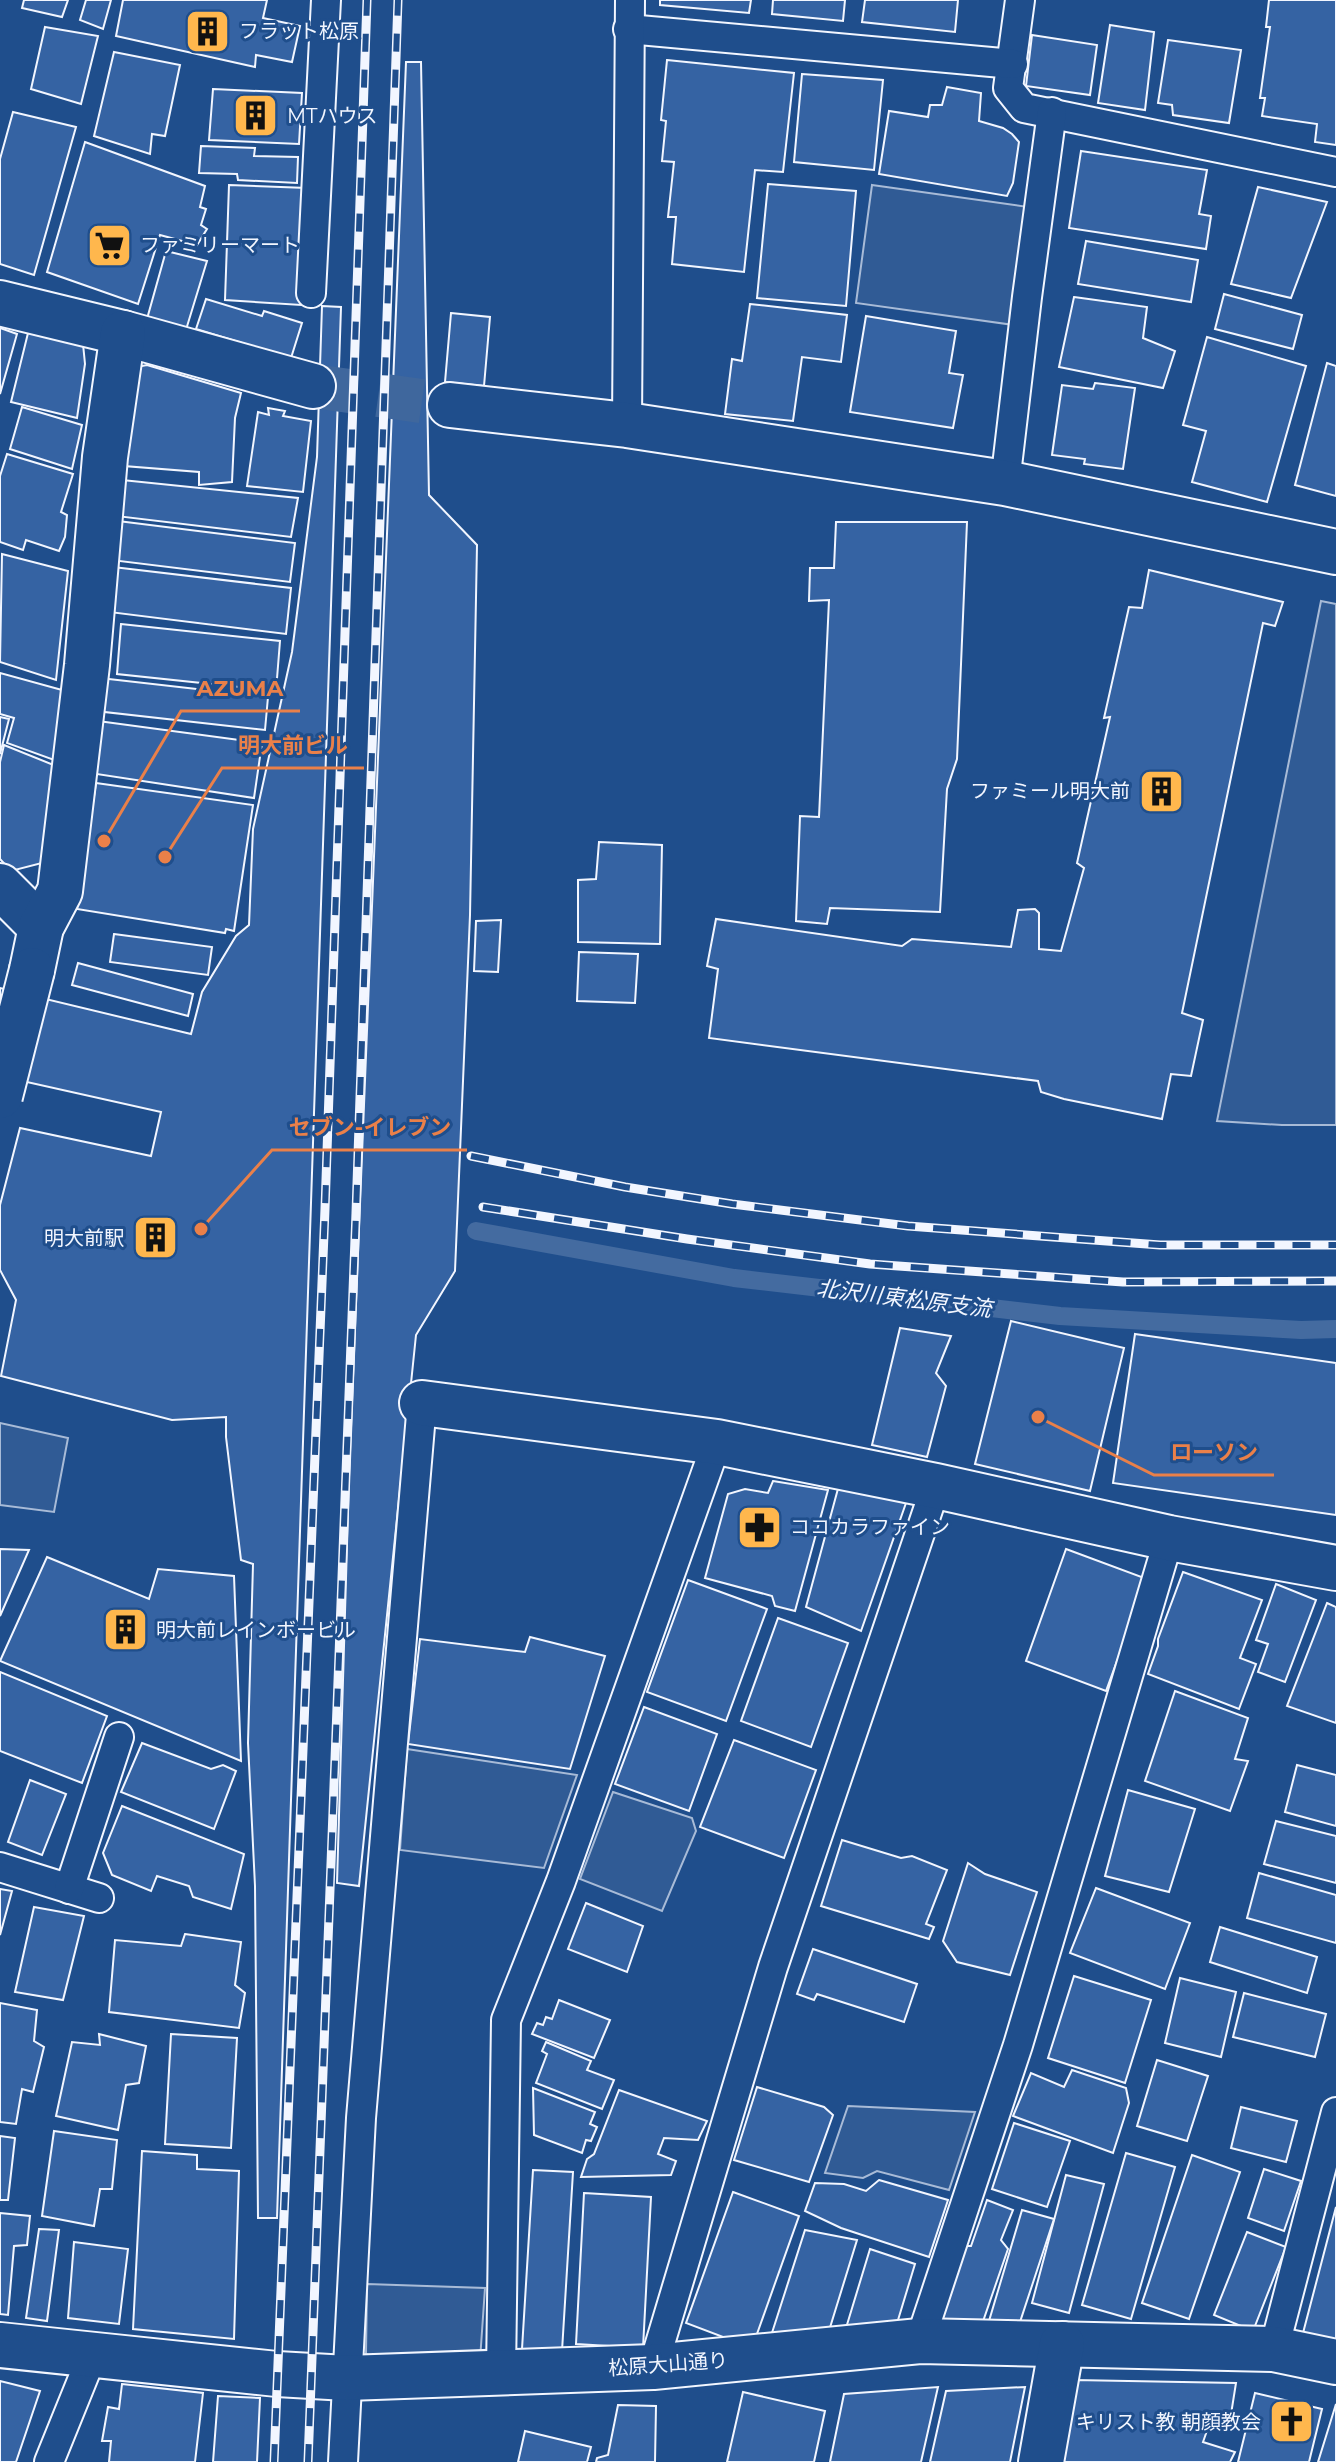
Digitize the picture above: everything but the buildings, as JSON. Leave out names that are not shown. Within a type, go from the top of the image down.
[{"type":"street","points":[[0,303],[123,333],[313,386]]},
{"type":"street","points":[[0,1096],[41,927],[60,891],[87,665],[105,457],[123,333]]},
{"type":"street","points":[[450,405],[627,425],[1005,483],[1336,552]]},
{"type":"street","points":[[0,886],[41,927]]},
{"type":"street","points":[[422,1403],[717,1442],[936,1486],[1169,1538],[1336,1568]]},
{"type":"street","name":"松原大山通り","points":[[0,2345],[277,2374],[347,2378],[653,2367],[920,2341],[1274,2349],[1336,2362]]},
{"type":"street","points":[[1041,2462],[1062,2344]]},
{"type":"lane","points":[[311,293],[326,0]]},
{"type":"lane","points":[[627,425],[630,0]]},
{"type":"lane","points":[[1020,0],[1008,88],[1024,108],[1336,172]]},
{"type":"lane","points":[[628,29],[1013,64]]},
{"type":"lane","points":[[1005,483],[1052,112]]},
{"type":"lane","points":[[343,2462],[361,2118],[422,1403]]},
{"type":"lane","points":[[501,2373],[506,2020],[561,1881],[717,1442]]},
{"type":"lane","points":[[653,2367],[773,1967],[936,1486]]},
{"type":"lane","points":[[920,2341],[1018,2045],[1169,1538]]},
{"type":"lane","points":[[69,1889],[119,1737]]},
{"type":"lane","points":[[0,1867],[99,1898]]},
{"type":"lane","points":[[1274,2349],[1336,2112]]},
{"type":"lane","points":[[49,2462],[92,2356]]},
{"type":"shaded area","points":[[872,185],[1028,207],[1014,325],[856,303]]},
{"type":"shaded area","points":[[1321,601],[1336,604],[1336,1125],[1217,1121]]},
{"type":"shaded area","points":[[0,1423],[68,1438],[54,1512],[0,1505]]},
{"type":"shaded area","points":[[407,1749],[577,1775],[544,1868],[400,1850]]},
{"type":"shaded area","points":[[613,1792],[692,1818],[696,1831],[662,1911],[580,1879]]},
{"type":"shaded area","points":[[848,2106],[975,2112],[949,2190],[877,2171],[863,2178],[825,2173]]},
{"type":"shaded area","points":[[367,2284],[485,2288],[480,2360],[381,2360],[366,2354]]},
{"type":"waterway","name":"北沢川東松原支流","points":[[476,1231],[734,1278],[1060,1316],[1301,1330],[1336,1329]]},
{"type":"tunnel","points":[[313,386],[450,405]]},
{"type":"railway","points":[[274,2462],[325,1209],[367,0]]},
{"type":"railway","points":[[308,2462],[398,0]]},
{"type":"railway","points":[[471,1156],[625,1187],[908,1226],[1160,1245],[1336,1245]]},
{"type":"railway","points":[[483,1207],[870,1264],[1123,1282],[1336,1281]]},
{"type":"place","name":"フラット松原","points":[[208,31]]},
{"type":"place","name":"MTハウス","points":[[256,116]]},
{"type":"place","name":"ファミリーマート","points":[[109,245]]},
{"type":"place","name":"ファミール明大前","points":[[1161,791]]},
{"type":"place","name":"AZUMA","points":[[104,841]]},
{"type":"place","name":"明大前ビル","points":[[165,857]]},
{"type":"place","name":"セブン-イレブン","points":[[201,1229]]},
{"type":"place","name":"明大前駅","points":[[155,1238]]},
{"type":"place","name":"ローソン","points":[[1038,1417]]},
{"type":"place","name":"ココカラファイン","points":[[759,1527]]},
{"type":"place","name":"明大前レインボービル","points":[[125,1630]]},
{"type":"place","name":"キリスト教 朝顔教会","points":[[1292,2422]]}]
